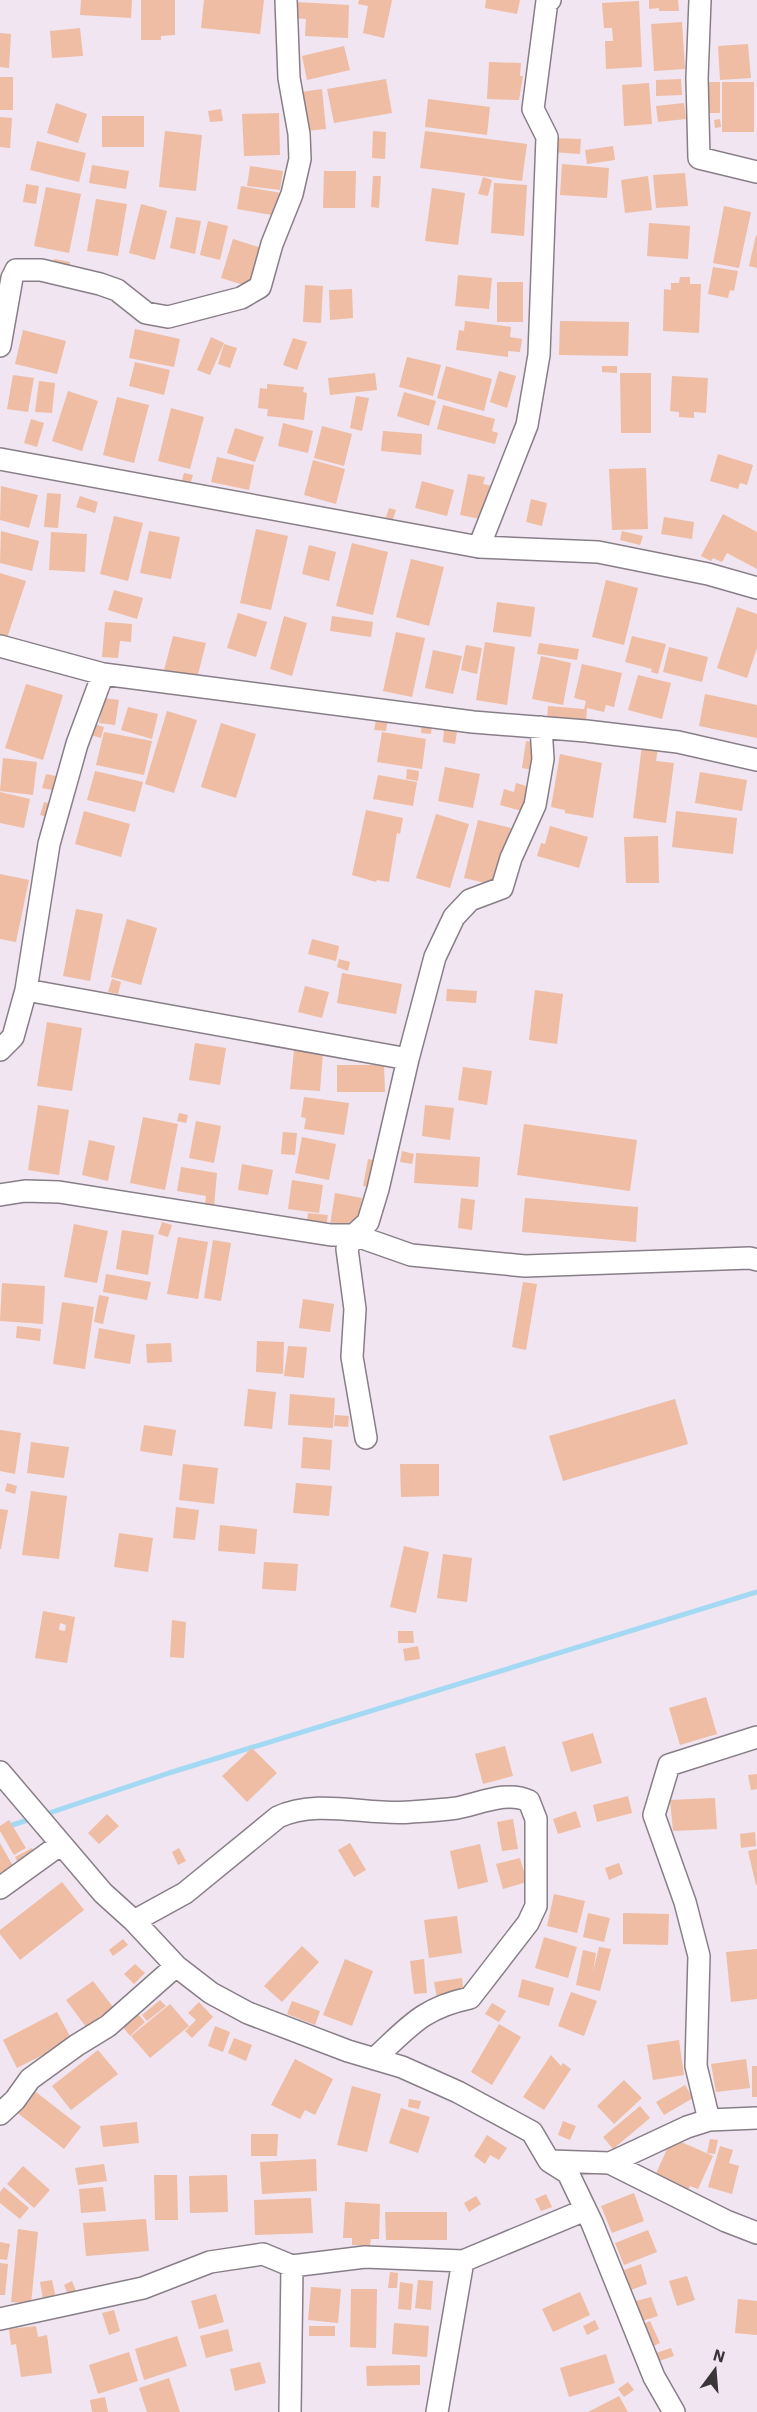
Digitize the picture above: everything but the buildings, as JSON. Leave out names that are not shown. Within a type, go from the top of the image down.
[{"type":"street","points":[[0,346],[15,270],[41,270],[100,284],[117,290],[146,313],[168,317],[242,298],[260,287],[292,194],[300,159],[299,134],[289,78],[286,0]]},
{"type":"street","points":[[479,547],[527,425],[539,356],[547,137],[533,109],[547,1],[550,0]]},
{"type":"street","points":[[700,0],[697,78],[699,158],[757,172]]},
{"type":"street","points":[[0,459],[479,547],[598,552],[708,574],[757,588]]},
{"type":"street","points":[[0,646],[103,674],[473,722],[678,742],[757,760]]},
{"type":"street","points":[[0,1050],[13,1036],[26,990],[49,844],[77,744],[103,674]]},
{"type":"street","points":[[366,1438],[352,1357],[355,1310],[347,1249],[354,1235],[369,1222],[435,957],[454,916],[470,900],[502,888],[512,858],[536,805],[543,759],[541,727]]},
{"type":"street","points":[[26,990],[408,1059]]},
{"type":"street","points":[[0,1195],[25,1191],[59,1192],[331,1235],[354,1235],[411,1255],[525,1266],[750,1258],[757,1260]]},
{"type":"street","points":[[709,2120],[696,2066],[699,1956],[685,1902],[654,1815],[669,1765],[757,1737]]},
{"type":"street","points":[[0,1772],[103,1893],[134,1921],[176,1966],[211,1993],[248,2013],[402,2067],[458,2092],[532,2132],[549,2161],[567,2173],[585,2210],[654,2376],[674,2412]]},
{"type":"street","points":[[134,1921],[185,1893],[278,1816],[290,1811],[317,1809],[401,1813],[456,1808],[503,1798],[520,1797],[529,1801],[536,1819],[536,1906],[528,1923],[470,1998],[444,2003],[418,2018],[374,2059]]},
{"type":"street","points":[[0,1888],[61,1844]]},
{"type":"street","points":[[0,2114],[15,2100],[30,2079],[108,2026],[176,1966]]},
{"type":"street","points":[[610,2163],[657,2139],[709,2120],[757,2118]]},
{"type":"street","points":[[549,2161],[610,2163],[726,2221],[757,2233]]},
{"type":"street","points":[[0,2319],[143,2288],[210,2262],[263,2254],[292,2266],[365,2257],[463,2261],[585,2210]]},
{"type":"street","points":[[437,2412],[463,2261]]},
{"type":"street","points":[[290,2412],[292,2266]]},
{"type":"waterway","points":[[43,1815],[169,1773],[757,1592]]},
{"type":"waterway","points":[[0,1829],[34,1818]]}]
